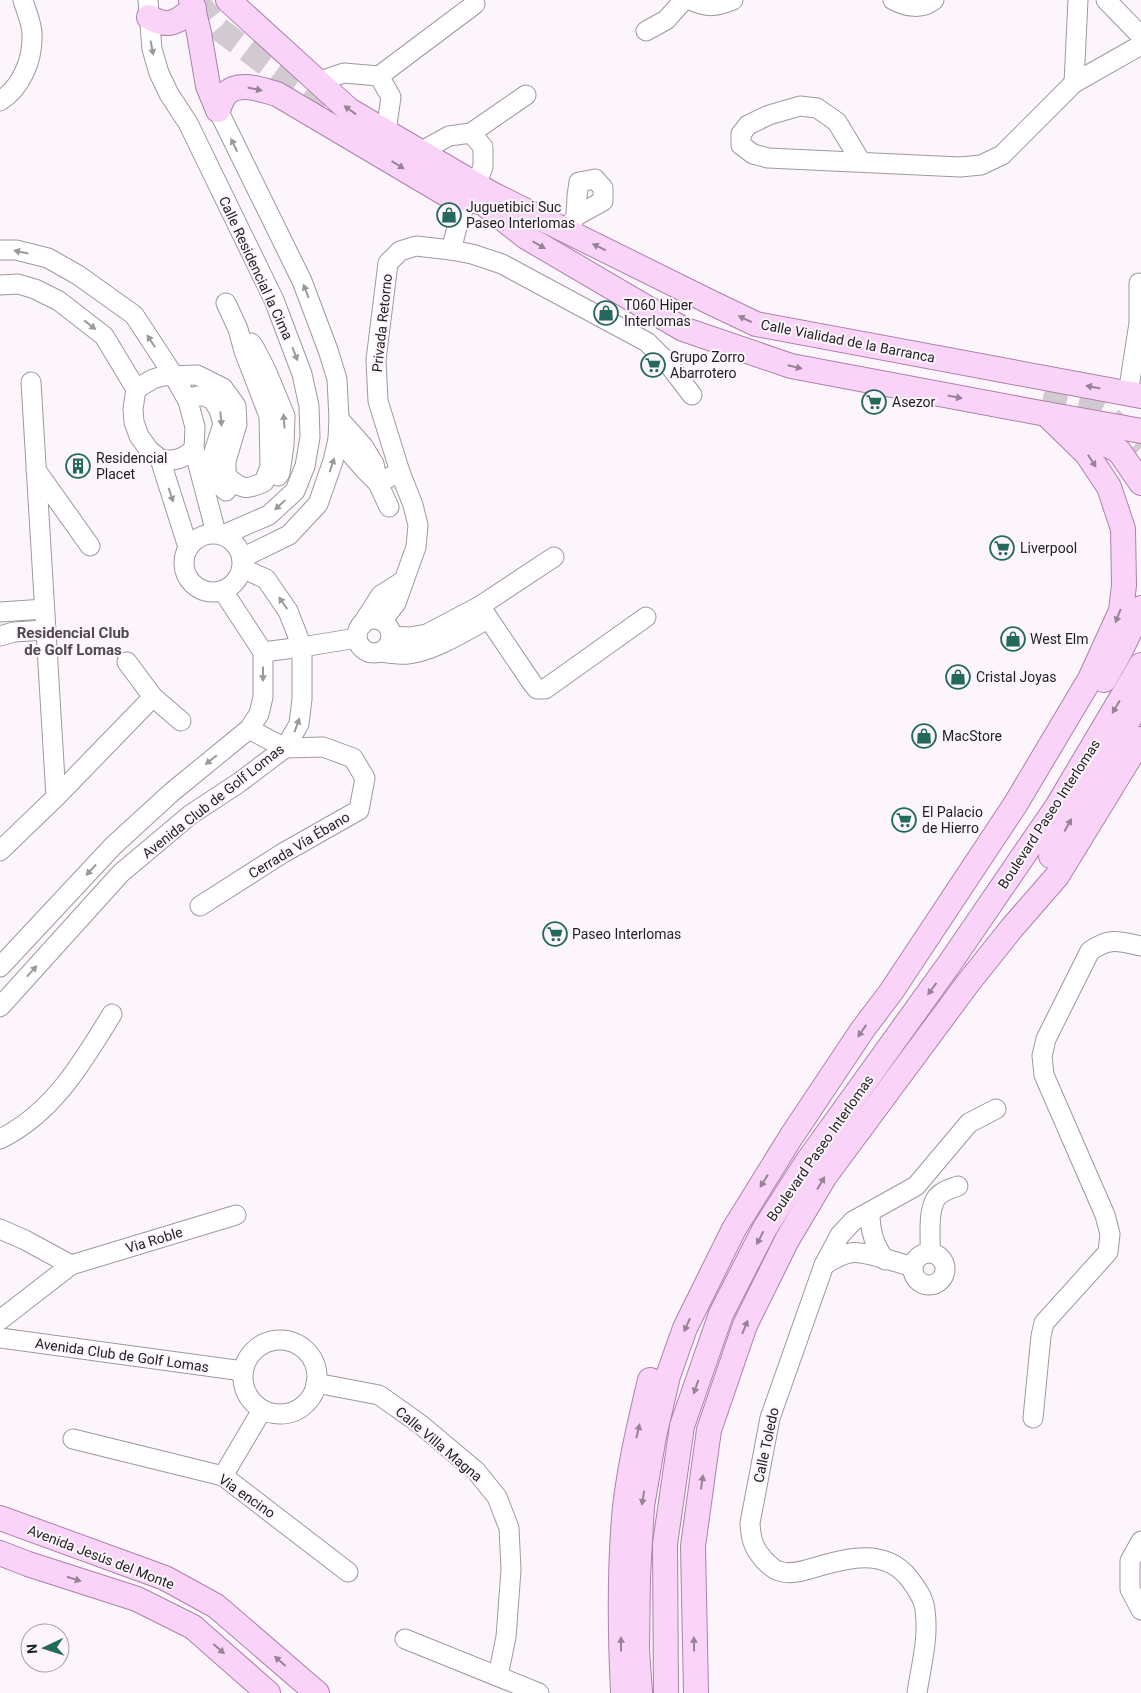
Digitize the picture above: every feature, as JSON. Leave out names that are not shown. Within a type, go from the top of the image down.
[{"type":"main road","name":"Calle Vialidad de la Barranca","points":[[228,0],[349,110],[386,132],[423,160],[477,195],[526,237],[683,329],[791,366],[1045,404],[1141,430]]},
{"type":"main road","points":[[148,8],[163,24],[181,19],[193,4]]},
{"type":"main road","points":[[193,4],[208,86],[218,110]]},
{"type":"main road","points":[[218,110],[224,96],[232,90],[249,86],[277,94],[446,194],[477,195]]},
{"type":"main road","name":"Calle Vialidad de la Barranca","points":[[477,195],[571,223],[756,324],[1134,395]]},
{"type":"main road","points":[[777,328],[840,351],[1045,404],[1119,452],[1141,482]]},
{"type":"main road","points":[[640,1693],[638,1576],[642,1506],[654,1436],[668,1376],[682,1336],[734,1228],[791,1137],[863,1030],[892,992],[1015,805],[1090,679],[1120,611],[1124,585],[1123,529],[1109,487],[1088,454],[1045,404]]},
{"type":"main road","points":[[892,992],[915,970],[986,878],[1039,796],[1119,654],[1141,608]]},
{"type":"main road","name":"Boulevard Paseo Interlomas","points":[[666,1693],[664,1602],[666,1534],[682,1426],[721,1314],[765,1228],[807,1162],[950,963],[1058,805],[1141,665]]},
{"type":"main road","points":[[1010,929],[1078,806],[1141,698]]},
{"type":"main road","name":"Boulevard Paseo Interlomas","points":[[696,1693],[693,1546],[709,1430],[745,1325],[787,1240],[825,1176],[968,983],[1010,929],[1057,876],[1141,739]]},
{"type":"main road","points":[[950,963],[986,878]]},
{"type":"main road","points":[[623,1693],[621,1579],[625,1506],[636,1436],[650,1380]]},
{"type":"main road","name":"Avenida Jesús del Monte","points":[[0,1518],[165,1578],[216,1606],[317,1693]]},
{"type":"main road","points":[[28,1564],[39,1533]]},
{"type":"main road","name":"Avenida Jesús del Monte","points":[[0,1553],[28,1564],[137,1599],[193,1627],[268,1693]]},
{"type":"street","points":[[0,101],[9,95],[21,79],[31,55],[32,32],[23,0]]},
{"type":"street","points":[[646,31],[666,20],[684,0]]},
{"type":"street","points":[[690,0],[701,5],[717,6],[733,0]]},
{"type":"street","points":[[893,0],[911,8],[930,4],[934,0]]},
{"type":"street","points":[[1074,83],[1078,0]]},
{"type":"street","points":[[1106,0],[1141,36]]},
{"type":"street","points":[[317,82],[344,73],[379,76],[475,4]]},
{"type":"street","name":"Calle Residencial la Cima","points":[[148,8],[152,50],[159,73],[169,94],[188,123],[274,300],[302,374],[309,406],[310,437],[305,466],[294,491],[269,515],[219,534]]},
{"type":"street","points":[[860,162],[837,122],[817,108],[800,106],[769,115],[748,125],[741,134],[741,145],[753,154],[768,158],[960,167],[981,164],[1002,155],[1074,83],[1141,45]]},
{"type":"street","points":[[379,76],[391,97],[386,132]]},
{"type":"street","points":[[423,160],[449,136],[471,133],[526,95]]},
{"type":"street","points":[[218,110],[302,281],[337,379],[338,439],[334,461],[318,504],[288,535],[242,563]]},
{"type":"street","points":[[452,250],[460,216],[477,195],[483,167],[483,147],[471,133]]},
{"type":"street","points":[[595,179],[603,188],[603,201],[571,223],[579,182],[595,179]]},
{"type":"street","name":"Privada Retorno","points":[[387,629],[416,548],[418,525],[414,505],[400,472],[378,401],[376,360],[388,264],[400,250],[416,246],[452,250],[480,256],[502,264],[647,342],[658,351],[692,395]]},
{"type":"street","points":[[0,250],[16,250],[48,258],[78,274],[134,315],[188,401],[195,427],[194,449],[219,534]]},
{"type":"street","points":[[59,301],[78,274]]},
{"type":"street","points":[[1134,395],[1140,323],[1139,283]]},
{"type":"street","points":[[0,284],[18,284],[35,289],[59,301],[104,336],[136,389],[133,409],[134,422],[139,436],[148,450],[160,459],[169,461],[178,460],[194,449]]},
{"type":"street","points":[[136,389],[153,379],[197,375],[223,388],[236,406],[237,424],[226,461],[226,476],[238,486],[250,488],[264,482],[270,467],[269,416],[244,351],[238,329],[226,303]]},
{"type":"street","points":[[188,401],[197,396],[204,396],[213,400],[220,410],[222,424],[212,458],[213,478],[231,496],[254,496],[270,488],[280,473],[284,445],[285,416],[254,347],[238,329]]},
{"type":"street","points":[[31,382],[56,797]]},
{"type":"street","points":[[339,419],[363,446],[374,464],[378,483],[389,507]]},
{"type":"street","points":[[338,439],[378,483]]},
{"type":"street","points":[[160,459],[188,547]]},
{"type":"street","points":[[36,470],[90,546]]},
{"type":"street","points":[[378,483],[400,472]]},
{"type":"street","points":[[219,534],[236,544],[242,563],[236,582],[223,591],[204,591],[188,579],[184,560],[188,547],[200,536],[219,534]]},
{"type":"street","points":[[403,581],[381,594],[358,633],[361,647],[370,653],[409,654],[429,641],[484,613],[554,557]]},
{"type":"street","name":"Avenida Club de Golf Lomas","points":[[0,1007],[121,873],[190,815],[240,782],[285,748],[299,724],[302,699],[302,647],[288,611],[266,579],[242,563]]},
{"type":"street","points":[[223,591],[263,652],[302,647],[358,633],[365,622],[373,619],[387,629],[409,637],[429,641]]},
{"type":"street","points":[[0,612],[44,609]]},
{"type":"street","points":[[484,613],[537,689],[545,689],[646,617]]},
{"type":"street","points":[[380,652],[388,647],[387,629]]},
{"type":"street","points":[[0,636],[14,632],[46,630]]},
{"type":"street","name":"Avenida Club de Golf Lomas","points":[[0,967],[113,846],[172,792],[248,729],[259,714],[263,697],[263,652]]},
{"type":"street","points":[[127,662],[153,697],[181,721]]},
{"type":"street","points":[[0,851],[56,797],[153,697]]},
{"type":"street","name":"Cerrada Vía Ébano","points":[[200,906],[283,853],[359,810],[365,778],[353,758],[323,747],[285,748],[248,729]]},
{"type":"street","points":[[1033,1418],[1044,1323],[1108,1252],[1110,1234],[1105,1215],[1044,1075],[1042,1056],[1046,1039],[1090,951],[1102,942],[1119,941],[1141,946]]},
{"type":"street","points":[[0,1139],[15,1132],[48,1104],[85,1060],[112,1014]]},
{"type":"street","name":"Calle Toledo","points":[[917,1693],[926,1634],[925,1608],[916,1586],[905,1574],[891,1563],[873,1558],[858,1557],[844,1559],[803,1571],[779,1572],[767,1563],[750,1540],[750,1523],[770,1418],[824,1265],[840,1235],[853,1221],[916,1186],[969,1123],[996,1109]]},
{"type":"street","points":[[930,1252],[932,1208],[937,1197],[945,1190],[958,1186]]},
{"type":"street","points":[[870,1213],[873,1239],[885,1260]]},
{"type":"street","name":"Via Roble","points":[[0,1320],[72,1265],[236,1215]]},
{"type":"street","points":[[0,1229],[72,1265]]},
{"type":"street","points":[[930,1252],[940,1256],[945,1265],[944,1276],[938,1283],[921,1284],[914,1275],[913,1267],[920,1255],[930,1252]]},
{"type":"street","points":[[824,1265],[836,1258],[851,1253],[913,1267]]},
{"type":"street","name":"Avenida Club de Golf Lomas","points":[[0,1338],[243,1371]]},
{"type":"street","points":[[284,1340],[298,1345],[309,1354],[316,1368],[316,1384],[310,1400],[296,1411],[279,1414],[262,1410],[250,1400],[244,1386],[243,1371],[248,1357],[258,1347],[270,1341],[284,1340]]},
{"type":"street","name":"Calle Villa Magna","points":[[316,1384],[379,1395],[420,1424],[476,1471],[497,1497],[509,1528],[511,1570],[506,1637],[498,1676]]},
{"type":"street","points":[[223,1476],[262,1410]]},
{"type":"street","name":"Via encino","points":[[73,1439],[223,1476],[348,1572]]},
{"type":"street","points":[[1141,1541],[1130,1561],[1130,1589],[1141,1610]]},
{"type":"street","points":[[405,1639],[539,1693]]},
{"type":"tunnel","points":[[196,0],[219,29],[287,80],[364,133]]},
{"type":"tunnel","points":[[1044,393],[1082,402],[1109,417],[1141,448]]},
{"type":"place","name":"Juguetibici Suc Paseo Interlomas","points":[[449,215]]},
{"type":"place","name":"T060 Hiper Interlomas","points":[[606,313]]},
{"type":"place","name":"Grupo Zorro Abarrotero","points":[[653,365]]},
{"type":"place","name":"Asezor","points":[[874,402]]},
{"type":"place","name":"Residencial Placet","points":[[78,466]]},
{"type":"place","name":"Liverpool","points":[[1002,548]]},
{"type":"place","name":"West Elm","points":[[1013,639]]},
{"type":"place","name":"Cristal Joyas","points":[[958,677]]},
{"type":"place","name":"MacStore","points":[[924,736]]},
{"type":"place","name":"El Palacio de Hierro","points":[[904,820]]},
{"type":"place","name":"Paseo Interlomas","points":[[555,934]]},
{"type":"district","name":"Residencial Club de Golf Lomas","points":[[73,642]]}]
